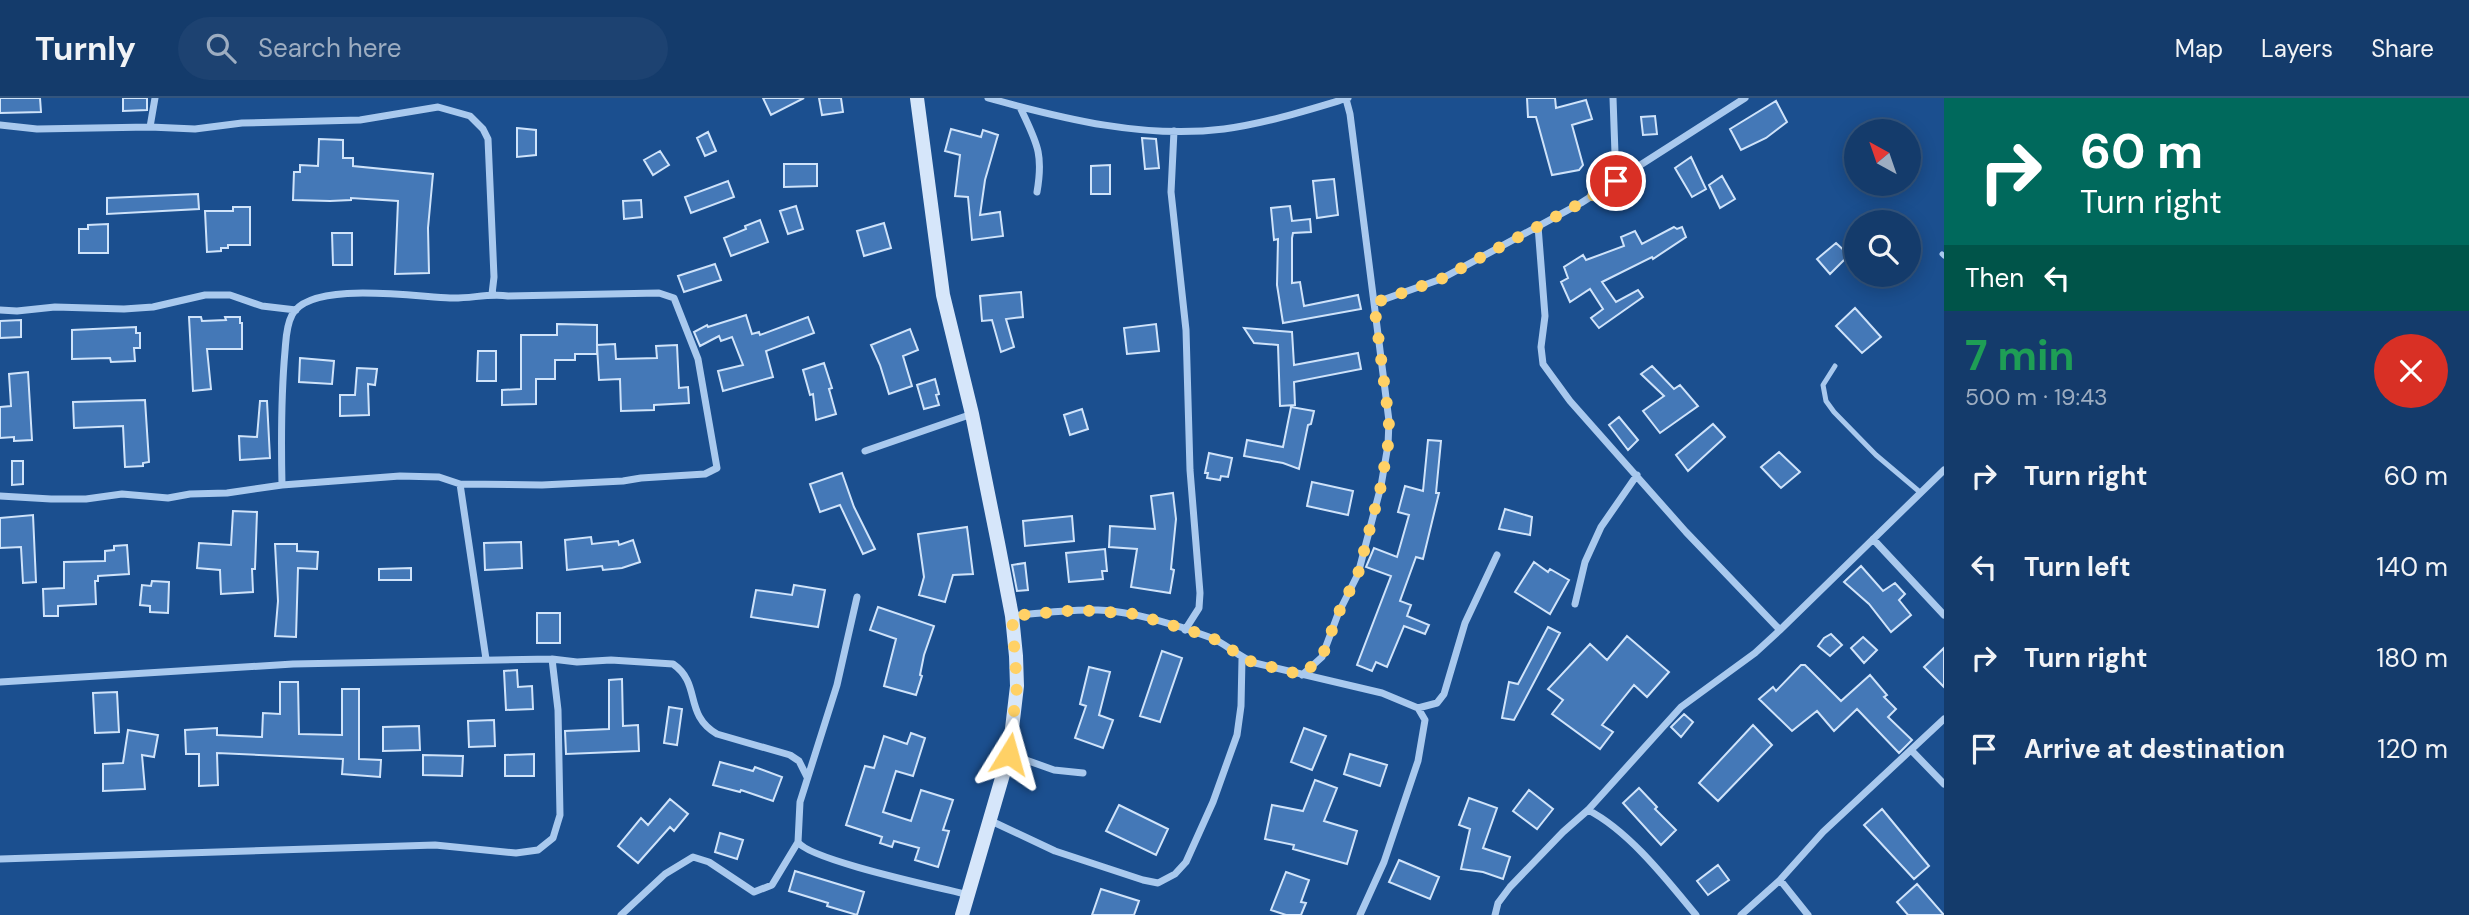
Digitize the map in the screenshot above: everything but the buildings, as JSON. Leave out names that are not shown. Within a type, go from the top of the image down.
[{"type":"street","points":[[150,127],[155,98]]},
{"type":"street","points":[[438,98],[438,107]]},
{"type":"street","points":[[917,98],[943,295],[972,414],[1012,616],[1017,686],[1009,754],[962,915]]},
{"type":"street","points":[[988,98],[1088,123],[1174,131],[1223,129],[1281,118],[1348,98],[1389,421],[1388,445],[1381,486],[1358,574],[1338,614],[1322,657],[1302,675]]},
{"type":"street","points":[[1613,98],[1616,181]]},
{"type":"street","points":[[1374,303],[1441,279],[1581,203],[1745,98]]},
{"type":"street","points":[[0,125],[37,129],[195,129],[242,123],[360,120],[438,107],[470,116],[483,129],[488,139],[494,277],[492,294]]},
{"type":"street","points":[[1020,107],[1040,152],[1037,192]]},
{"type":"street","points":[[1174,131],[1171,192],[1186,330],[1190,470],[1200,593],[1199,608],[1185,630]]},
{"type":"street","points":[[1538,226],[1545,316],[1541,347],[1543,363],[1570,401],[1686,531],[1780,630]]},
{"type":"street","points":[[0,496],[86,499],[122,494],[168,498],[282,485],[400,476],[439,477],[460,484],[581,484],[705,474],[717,468],[698,359],[674,298],[659,293],[492,294],[453,298],[365,293],[309,299],[296,310],[287,330],[283,373],[282,485]]},
{"type":"street","points":[[0,310],[55,307],[134,308],[205,295],[230,295],[262,306],[296,310]]},
{"type":"street","points":[[866,451],[972,414]]},
{"type":"street","points":[[1495,915],[1498,903],[1510,887],[1588,810],[1681,707],[1755,653],[1944,470]]},
{"type":"street","points":[[1576,604],[1585,562],[1601,527],[1637,475]]},
{"type":"street","points":[[460,484],[486,659]]},
{"type":"street","points":[[1873,539],[1944,615]]},
{"type":"street","points":[[1418,708],[1437,703],[1444,694],[1465,623],[1497,555]]},
{"type":"street","points":[[621,915],[665,874],[693,857],[709,862],[754,892],[765,890],[777,878],[798,842],[800,802],[837,685],[857,597]]},
{"type":"street","points":[[1012,616],[1077,610],[1134,614],[1208,636],[1228,646],[1242,659],[1382,693],[1418,708],[1425,720],[1418,761],[1384,862],[1360,915]]},
{"type":"street","points":[[0,682],[293,664],[486,659],[552,659],[577,663],[611,660],[673,664],[686,677],[699,719],[709,729],[717,734],[790,755],[799,761],[807,777]]},
{"type":"street","points":[[0,859],[435,845],[516,853],[538,850],[553,838],[560,816],[558,710],[552,659]]},
{"type":"street","points":[[989,819],[1055,851],[1143,880],[1158,883],[1175,874],[1186,862],[1213,802],[1237,735],[1242,659]]},
{"type":"street","points":[[1741,915],[1780,880],[1823,832],[1944,719]]},
{"type":"street","points":[[1911,750],[1944,784]]},
{"type":"street","points":[[1009,754],[1054,770],[1083,773]]},
{"type":"street","points":[[1588,810],[1598,815],[1636,848],[1668,880],[1696,915]]},
{"type":"street","points":[[798,842],[807,850],[845,863],[970,895]]},
{"type":"street","points":[[1780,880],[1808,915]]},
{"type":"lane","points":[[1835,366],[1823,385],[1826,401],[1877,455],[1921,493]]},
{"type":"route","points":[[1009,754],[1017,686],[1012,616],[1077,610],[1134,614],[1208,636],[1228,646],[1242,659],[1302,675],[1322,657],[1338,614],[1358,574],[1381,486],[1388,445],[1389,421],[1374,303],[1441,279],[1616,181]]}]
